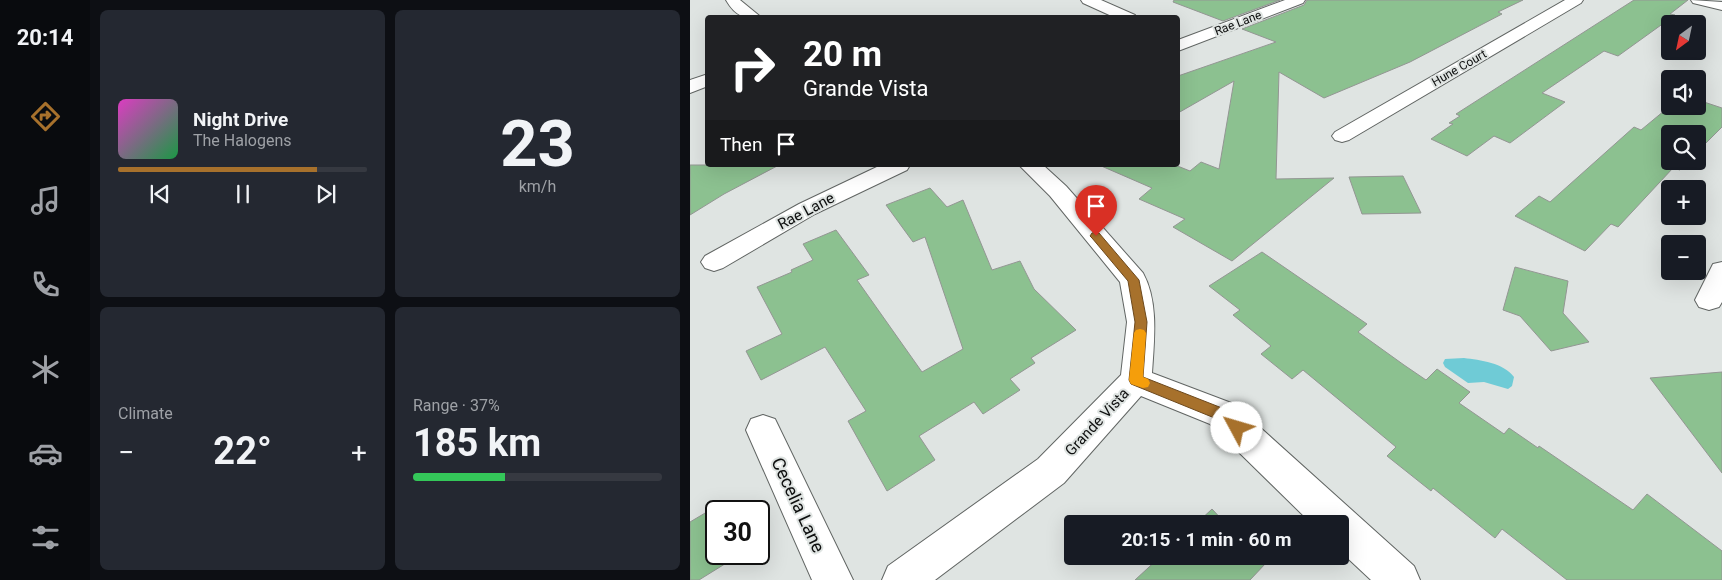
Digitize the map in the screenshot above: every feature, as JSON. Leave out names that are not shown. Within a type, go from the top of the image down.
[{"type":"street","points":[[733,0],[737,6],[750,15]]},
{"type":"street","points":[[1088,0],[1123,15]]},
{"type":"street","name":"Rae Lane","points":[[1181,42],[1298,0]]},
{"type":"street","name":"Hune Court","points":[[1342,136],[1576,0]]},
{"type":"street","points":[[1698,0],[1722,6]]},
{"type":"street","points":[[690,87],[705,80]]},
{"type":"street","name":"Rae Lane","points":[[714,262],[807,209],[895,167]]},
{"type":"street","name":"Grande Vista","points":[[902,580],[1051,471],[1136,380],[1141,322],[1133,280],[1058,191],[1032,167]]},
{"type":"street","points":[[1709,300],[1722,272]]},
{"type":"street","points":[[1136,380],[1222,414],[1329,515]]},
{"type":"street","name":"Cecelia Lane","points":[[763,430],[833,580]]},
{"type":"street","points":[[1349,533],[1400,580]]},
{"type":"water","points":[[1464,358],[1491,363],[1504,368],[1514,377],[1512,386],[1508,389],[1484,382],[1468,383],[1445,367],[1443,363],[1445,359]]},
{"type":"building","points":[[1174,0],[1280,0],[1223,21],[1173,2]]},
{"type":"building","points":[[1307,0],[1523,0],[1498,12],[1502,14],[1410,62],[1324,98],[1279,72],[1276,179],[1334,178],[1232,261],[1173,227],[1185,219],[1139,199],[1152,188],[1104,167],[1180,167],[1190,171],[1201,162],[1219,169],[1234,81],[1180,112],[1180,75],[1276,42],[1242,29],[1304,5]]},
{"type":"building","points":[[1634,0],[1688,0],[1670,14],[1675,15],[1661,15],[1661,25],[1618,56],[1604,51],[1542,93],[1565,102],[1510,143],[1494,136],[1467,156],[1431,139],[1453,124],[1449,123],[1460,116],[1456,114]]},
{"type":"building","points":[[1706,103],[1722,108],[1722,127],[1706,143],[1706,125],[1661,125],[1661,170],[1671,170],[1618,227],[1611,224],[1585,251],[1515,216],[1539,196],[1550,202],[1634,127],[1641,130],[1661,113],[1661,115],[1706,115]]},
{"type":"building","points":[[690,165],[705,165],[705,167],[775,167],[724,194],[690,215]]},
{"type":"building","points":[[1403,176],[1421,213],[1362,214],[1349,177]]},
{"type":"building","points":[[930,188],[947,207],[963,200],[992,270],[1020,261],[1034,289],[1076,330],[1031,358],[1035,363],[1010,379],[1020,390],[983,414],[974,402],[919,436],[935,460],[887,491],[848,421],[866,411],[825,347],[761,380],[746,351],[782,334],[757,287],[792,272],[791,270],[813,260],[803,244],[836,230],[869,275],[857,280],[922,372],[963,349],[925,237],[913,242],[886,205]]},
{"type":"building","points":[[1262,252],[1367,324],[1358,332],[1426,380],[1437,369],[1470,392],[1459,403],[1504,434],[1509,428],[1538,448],[1539,446],[1633,510],[1647,494],[1722,551],[1722,580],[1567,580],[1502,529],[1495,538],[1433,488],[1431,491],[1387,456],[1396,447],[1303,370],[1292,379],[1261,354],[1271,346],[1233,315],[1240,310],[1209,286]]},
{"type":"building","points":[[1515,267],[1568,281],[1563,313],[1589,342],[1551,351],[1520,316],[1503,310]]},
{"type":"building","points":[[1722,372],[1722,473],[1650,378]]},
{"type":"building","points":[[1212,509],[1218,515],[1206,515]]},
{"type":"building","points":[[705,513],[705,565],[723,565],[699,580],[690,580],[690,522]]},
{"type":"building","points":[[1151,565],[1264,565],[1250,580],[1135,580]]},
{"type":"slow traffic","points":[[1140,333],[1136,380],[1143,383]]},
{"type":"route","points":[[1096,236],[1133,280],[1141,322],[1136,380],[1222,414],[1237,428]]}]
